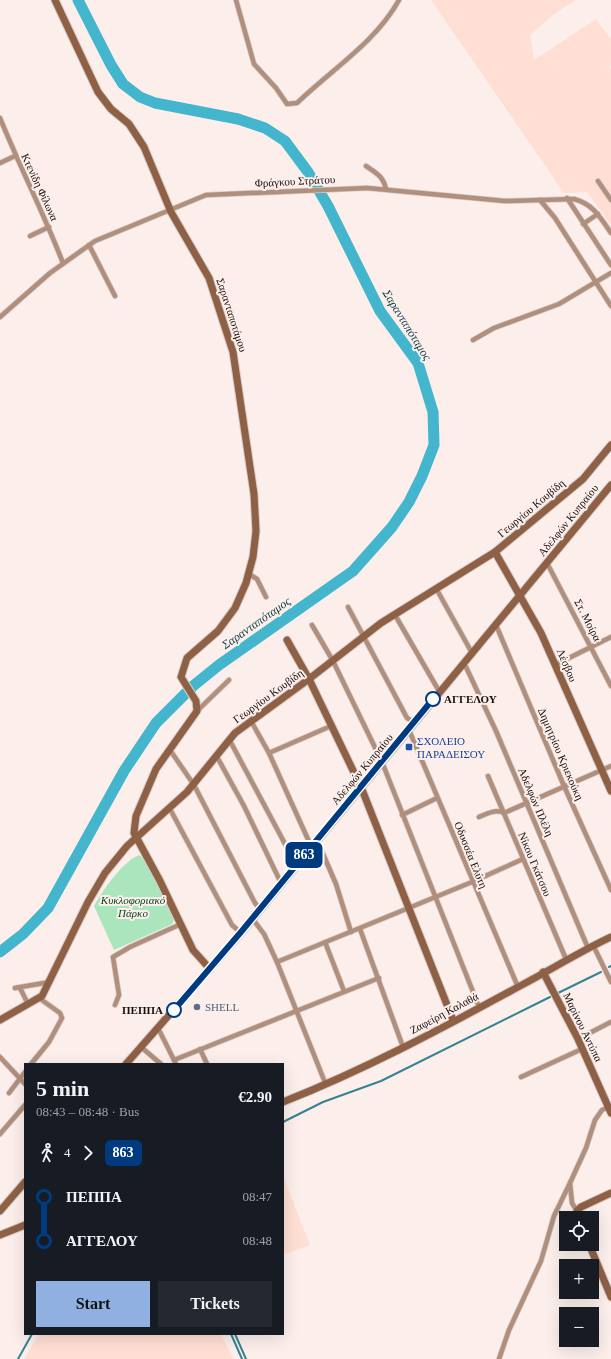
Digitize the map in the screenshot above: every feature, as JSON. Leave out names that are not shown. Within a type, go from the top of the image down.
[{"type":"street","name":"Σαρανταποτάμου","points":[[55,0],[98,92],[111,109],[134,130],[149,158],[178,224],[212,286],[233,352],[254,494],[256,518],[255,544],[249,574],[239,600],[230,616],[218,631],[187,658],[181,677],[198,705],[197,711]]},
{"type":"street","points":[[236,0],[254,64],[276,88],[287,104],[290,105],[297,103],[364,43],[393,12],[399,0]]},
{"type":"street","name":"Κτενίδη Φίλωνα","points":[[0,118],[15,156],[49,228],[63,263]]},
{"type":"street","points":[[0,163],[15,156]]},
{"type":"street","points":[[366,166],[380,175],[384,180],[386,189]]},
{"type":"street","points":[[598,181],[611,200]]},
{"type":"street","name":"Φράγκου Στράτου","points":[[0,317],[63,263],[89,245],[103,237],[206,195],[328,188],[386,189],[505,201],[567,198],[582,201],[598,214],[611,233]]},
{"type":"street","points":[[567,198],[611,266]]},
{"type":"street","points":[[540,200],[555,218],[611,306]]},
{"type":"street","points":[[583,224],[598,214]]},
{"type":"street","points":[[30,236],[49,228]]},
{"type":"street","points":[[89,245],[115,296]]},
{"type":"street","points":[[473,340],[494,328],[559,304],[611,273]]},
{"type":"street","name":"Γεωργίου Κουβίδη","points":[[0,1020],[39,998],[50,982],[88,902],[105,873],[127,846],[170,809],[194,785],[229,739],[364,636],[495,552],[583,479],[611,445]]},
{"type":"street","name":"Αδελφών Κυπραίου","points":[[127,1063],[241,932],[611,485]]},
{"type":"street","name":"Λέσβου","points":[[495,552],[521,594],[542,633],[611,791]]},
{"type":"street","name":"Στ. Μοίρα","points":[[547,563],[611,686]]},
{"type":"street","points":[[249,574],[257,579],[266,597]]},
{"type":"street","points":[[437,590],[472,653]]},
{"type":"street","points":[[348,607],[407,718],[414,722]]},
{"type":"street","points":[[395,615],[439,691]]},
{"type":"street","name":"Δημητρίου Κριεκούκη","points":[[496,625],[564,786],[611,890]]},
{"type":"street","points":[[312,626],[333,661],[382,762],[434,897],[479,1007]]},
{"type":"street","points":[[555,665],[611,637]]},
{"type":"street","points":[[287,640],[309,679],[361,787],[453,1020]]},
{"type":"street","name":"Αδελφών Πλέλη","points":[[463,664],[466,667],[496,731],[590,947],[611,982]]},
{"type":"street","points":[[210,969],[193,950],[160,881],[136,839],[134,827],[138,809],[156,769],[197,711],[229,680]]},
{"type":"street","points":[[251,721],[269,753],[311,846]]},
{"type":"street","points":[[269,753],[331,726]]},
{"type":"street","name":"Οδυσσέα Ελύτη","points":[[409,730],[437,798],[472,875],[472,882],[518,987]]},
{"type":"street","points":[[229,739],[292,857],[297,863]]},
{"type":"street","points":[[170,750],[194,785],[255,903],[260,909]]},
{"type":"street","points":[[216,755],[244,806],[281,883]]},
{"type":"street","points":[[480,817],[492,811],[500,811],[504,813],[611,766]]},
{"type":"street","name":"Νίκου Γκάτσου","points":[[488,776],[566,959]]},
{"type":"street","points":[[402,815],[437,798]]},
{"type":"street","points":[[170,809],[232,925],[241,932]]},
{"type":"street","points":[[317,840],[336,884],[351,932]]},
{"type":"street","points":[[277,962],[408,909],[523,859]]},
{"type":"street","points":[[252,918],[264,934],[277,962],[326,1086]]},
{"type":"street","points":[[115,1005],[119,996],[113,957],[130,947],[181,924]]},
{"type":"street","points":[[360,929],[403,1047]]},
{"type":"street","name":"Ζαφείρη Καλαθά","points":[[284,1102],[326,1086],[518,987],[566,959],[611,937]]},
{"type":"street","points":[[325,942],[344,991]]},
{"type":"street","name":"Μαρίνου Αντύπα","points":[[543,972],[578,1039],[610,1108]]},
{"type":"street","points":[[158,1028],[175,1062],[200,1049],[379,978]]},
{"type":"street","points":[[28,1004],[17,988],[50,982]]},
{"type":"street","points":[[32,1063],[49,1042],[62,1018],[60,1013],[39,998]]},
{"type":"street","points":[[578,1039],[611,1022]]},
{"type":"street","points":[[141,1047],[160,1063]]},
{"type":"street","points":[[200,1049],[207,1063]]},
{"type":"street","points":[[522,1077],[582,1049]]},
{"type":"street","points":[[0,1058],[24,1083]]},
{"type":"street","points":[[9,1093],[24,1073]]},
{"type":"street","points":[[0,1134],[24,1106]]},
{"type":"street","points":[[499,1359],[509,1330],[541,1261],[554,1216],[586,1148],[594,1120],[602,1110],[610,1108]]},
{"type":"street","points":[[0,1211],[24,1183]]},
{"type":"street","points":[[570,1183],[572,1203],[576,1211]]},
{"type":"street","points":[[579,1211],[581,1206],[611,1193]]},
{"type":"street","points":[[0,1235],[24,1225]]},
{"type":"street","points":[[591,1251],[610,1292]]},
{"type":"shaded area","points":[[431,0],[576,0],[554,14],[530,35],[534,60],[596,19],[611,39],[611,65],[609,66],[611,69],[611,225],[587,192],[564,193]]},
{"type":"shaded area","points":[[284,1179],[310,1245],[284,1255]]},
{"type":"shaded area","points":[[38,1335],[221,1335],[233,1359],[24,1359]]},
{"type":"green space","name":"Κυκλοφοριακό Πάρκο","points":[[139,855],[145,859],[175,918],[172,924],[114,950],[94,906],[102,893],[126,863]]},
{"type":"waterway","name":"Σαρανταπόταμος","points":[[0,952],[23,934],[48,908],[124,771],[156,723],[193,686],[219,665],[353,571],[392,527],[409,502],[422,476],[434,445],[433,412],[418,363],[380,311],[328,206],[308,172],[285,141],[265,128],[238,119],[155,103],[140,97],[123,84],[111,65],[78,0]]},
{"type":"waterway","points":[[558,993],[601,972]]},
{"type":"waterway","points":[[284,1122],[323,1102],[381,1081],[550,997]]},
{"type":"waterway","points":[[18,1359],[31,1335]]},
{"type":"waterway","points":[[231,1335],[242,1359]]},
{"type":"waterway","points":[[235,1335],[246,1359]]},
{"type":"bus line","name":"863","points":[[174,1010],[209,971],[433,699]]},
{"type":"place","name":"ΑΓΓΕΛΟΥ","points":[[433,699]]},
{"type":"place","name":"ΣΧΟΛΕΙΟ ΠΑΡΑΔΕΙΣΟΥ","points":[[409,747]]},
{"type":"place","name":"SHELL","points":[[197,1007]]},
{"type":"place","name":"ΠΕΠΠΑ","points":[[174,1010]]}]
